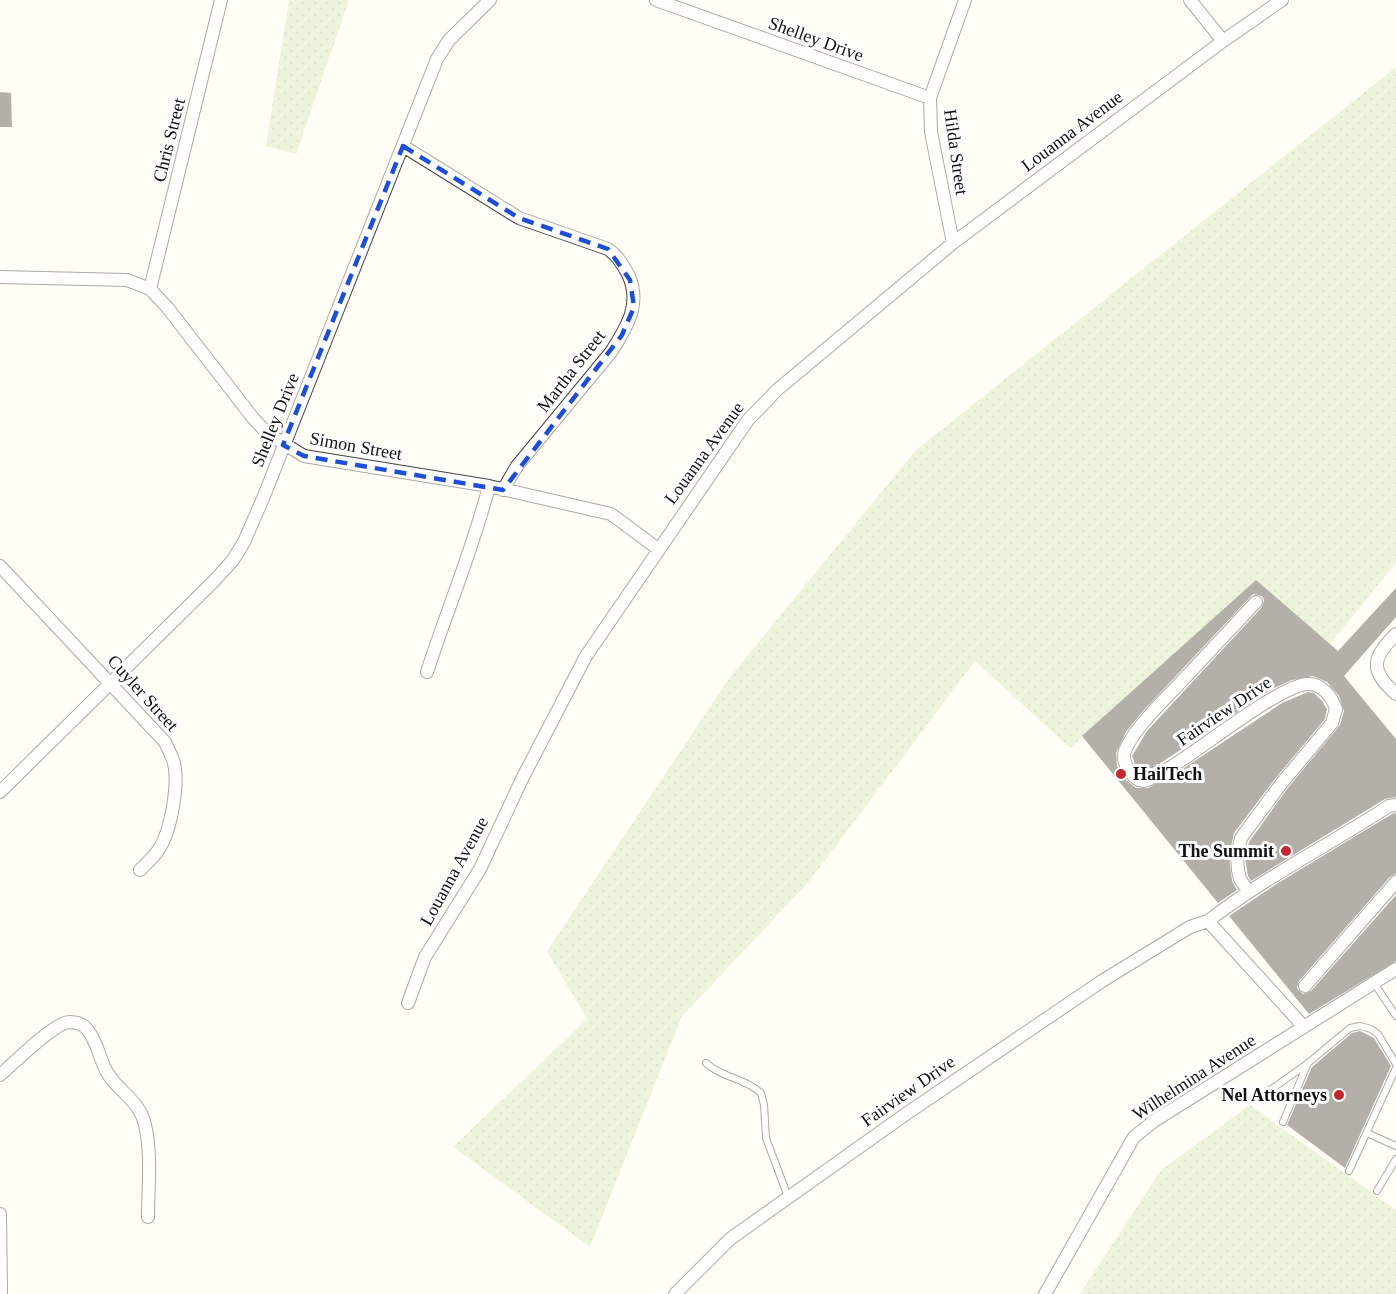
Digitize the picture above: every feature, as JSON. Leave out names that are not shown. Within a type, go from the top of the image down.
[{"type":"street","name":"Chris Street","points":[[150,289],[221,0]]},
{"type":"street","name":"Shelley Drive","points":[[0,792],[186,611],[233,560],[244,543],[441,50],[490,0]]},
{"type":"street","name":"Shelley Drive","points":[[656,0],[930,98]]},
{"type":"street","name":"Hilda Street","points":[[953,243],[931,132],[930,98],[965,0]]},
{"type":"street","points":[[1190,0],[1223,40]]},
{"type":"street","name":"Louanna Avenue","points":[[408,1003],[425,957],[480,869],[522,779],[586,656],[658,549],[763,402],[953,243],[1223,40],[1282,0]]},
{"type":"street","name":"Martha Street","points":[[403,146],[519,218],[608,249],[616,255],[630,280],[635,299],[634,307],[622,335],[611,352],[517,466],[503,490]]},
{"type":"street","name":"Simon Street","points":[[0,277],[127,280],[150,289],[167,307],[253,418],[267,433],[304,456],[489,486],[611,514],[658,549]]},
{"type":"street","points":[[427,672],[479,524],[489,486]]},
{"type":"street","name":"Cuyler Street","points":[[0,566],[165,742],[174,763],[175,782],[165,836],[156,854],[141,870]]},
{"type":"street","name":"Fairview Drive","points":[[1248,891],[1240,879],[1238,870],[1237,856],[1241,838],[1281,784],[1332,723],[1336,709],[1328,693],[1315,684],[1293,687],[1191,755],[1143,781],[1137,780],[1131,774],[1125,763],[1124,754],[1132,738],[1157,708],[1256,602]]},
{"type":"street","points":[[1396,634],[1377,656],[1376,670],[1380,678],[1396,694]]},
{"type":"street","name":"Fairview Drive","points":[[675,1294],[730,1239],[992,1055],[1093,987],[1190,927],[1208,921],[1248,891],[1348,833],[1389,806],[1396,805]]},
{"type":"street","points":[[1305,986],[1396,882]]},
{"type":"street","points":[[1208,921],[1304,1027]]},
{"type":"street","name":"Wilhelmina Avenue","points":[[1045,1294],[1134,1137],[1154,1121],[1396,969]]},
{"type":"street","points":[[0,1075],[44,1036],[63,1023],[81,1024],[89,1030],[108,1074],[137,1105],[146,1126],[148,1217]]},
{"type":"street","points":[[0,1214],[1,1294]]},
{"type":"lane","points":[[1374,982],[1396,1016]]},
{"type":"lane","points":[[1259,1098],[1307,1064],[1350,1028],[1360,1026],[1378,1034],[1396,1066],[1348,1171]]},
{"type":"lane","points":[[706,1063],[718,1072],[741,1080],[761,1093],[766,1138],[788,1198]]},
{"type":"lane","points":[[1283,1122],[1307,1064]]},
{"type":"lane","points":[[1367,1133],[1396,1146]]},
{"type":"lane","points":[[1377,1191],[1396,1160]]},
{"type":"highlighted area","points":[[403,146],[519,218],[608,249],[630,280],[634,307],[622,335],[503,490],[304,456],[283,445]]},
{"type":"green space","points":[[289,0],[349,0],[296,154],[266,146]]},
{"type":"green space","points":[[1396,67],[1396,563],[1330,644],[1256,580],[1070,748],[975,661],[808,883],[682,1016],[590,1247],[453,1147],[587,1019],[547,951],[730,677],[915,451]]},
{"type":"green space","points":[[1250,1105],[1396,1210],[1396,1294],[1080,1294],[1161,1170]]},
{"type":"building","points":[[0,92],[11,93],[12,127],[0,127]]},
{"type":"building","points":[[1256,580],[1338,651],[1396,588],[1396,617],[1344,676],[1396,739],[1396,797],[1385,799],[1251,881],[1245,857],[1249,842],[1287,789],[1340,725],[1344,711],[1339,696],[1327,682],[1313,676],[1292,680],[1274,688],[1150,770],[1143,773],[1136,767],[1132,756],[1147,731],[1262,607],[1264,600],[1262,596],[1253,594],[1143,711],[1126,732],[1116,753],[1117,766],[1126,780],[1136,788],[1148,788],[1175,774],[1282,703],[1308,692],[1314,693],[1322,701],[1327,709],[1325,719],[1234,833],[1229,857],[1232,881],[1237,890],[1218,903],[1082,736]]},
{"type":"building","points":[[1396,813],[1396,874],[1390,877],[1299,981],[1297,988],[1303,994],[1311,991],[1396,895],[1396,961],[1309,1014],[1229,916],[1278,883]]},
{"type":"building","name":"Nel Attorneys","points":[[1360,1031],[1374,1038],[1391,1066],[1345,1168],[1287,1125],[1312,1067],[1352,1033]]},
{"type":"place","name":"HailTech","points":[[1121,774]]},
{"type":"place","name":"The Summit","points":[[1286,851]]},
{"type":"place","name":"Nel Attorneys","points":[[1339,1095]]}]
